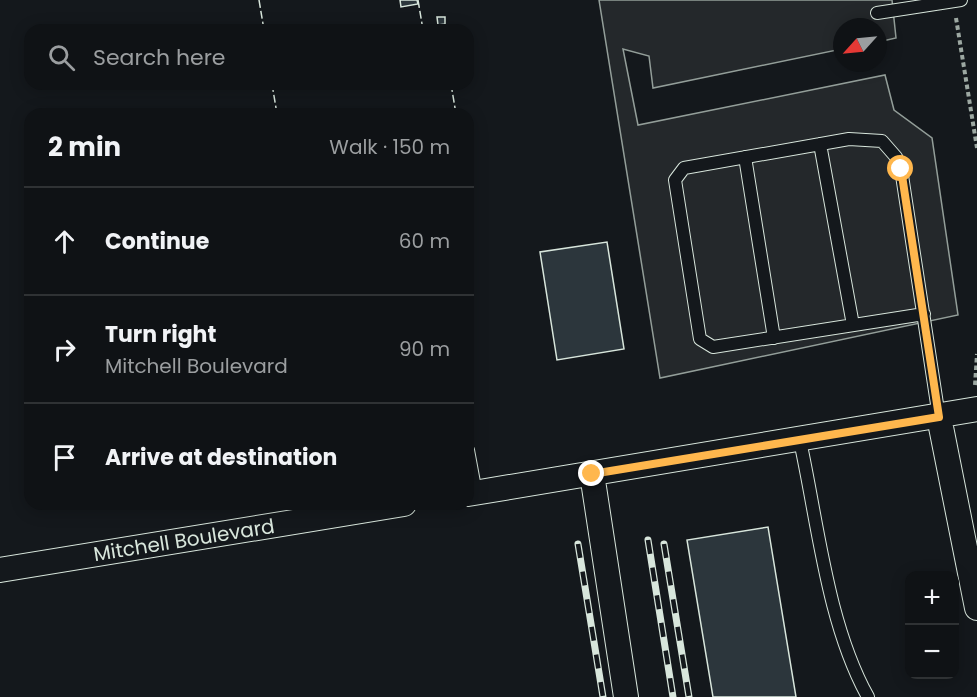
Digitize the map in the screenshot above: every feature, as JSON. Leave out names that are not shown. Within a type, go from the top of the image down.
[{"type":"street","points":[[474,493],[939,417],[976,399]]},
{"type":"street","points":[[939,417],[977,608]]},
{"type":"street","points":[[592,474],[626,697]]},
{"type":"street","name":"Mitchell Boulevard","points":[[0,570],[366,510]]},
{"type":"lane","points":[[877,13],[961,0]]},
{"type":"lane","points":[[924,314],[712,347],[700,339],[675,180],[684,168],[849,139],[882,141],[896,157],[901,169],[924,314],[939,417]]},
{"type":"lane","points":[[820,144],[853,325]]},
{"type":"lane","points":[[745,157],[774,338]]},
{"type":"lane","points":[[800,441],[831,592],[855,674],[868,697]]},
{"type":"path","points":[[956,1],[977,148]]},
{"type":"path","points":[[976,399],[974,363],[977,354]]},
{"type":"shaded area","points":[[599,0],[892,0],[896,38],[887,40],[887,18],[833,18],[833,51],[653,88],[649,56],[623,49],[638,125],[885,75],[894,110],[932,138],[958,315],[660,378]]},
{"type":"building","points":[[400,0],[417,0],[418,4],[401,7]]},
{"type":"building","points":[[437,17],[445,17],[445,24],[438,24]]},
{"type":"building","points":[[607,242],[624,349],[557,360],[540,252]]},
{"type":"building","points":[[768,527],[796,697],[713,697],[687,540]]},
{"type":"railway","points":[[648,540],[673,697]]},
{"type":"railway","points":[[578,544],[603,697]]},
{"type":"railway","points":[[664,544],[689,697]]},
{"type":"fence","points":[[259,0],[263,24]]},
{"type":"fence","points":[[418,0],[422,24]]},
{"type":"fence","points":[[273,90],[276,108]]},
{"type":"fence","points":[[452,90],[455,108]]},
{"type":"route","points":[[592,474],[939,417],[901,169]]}]
